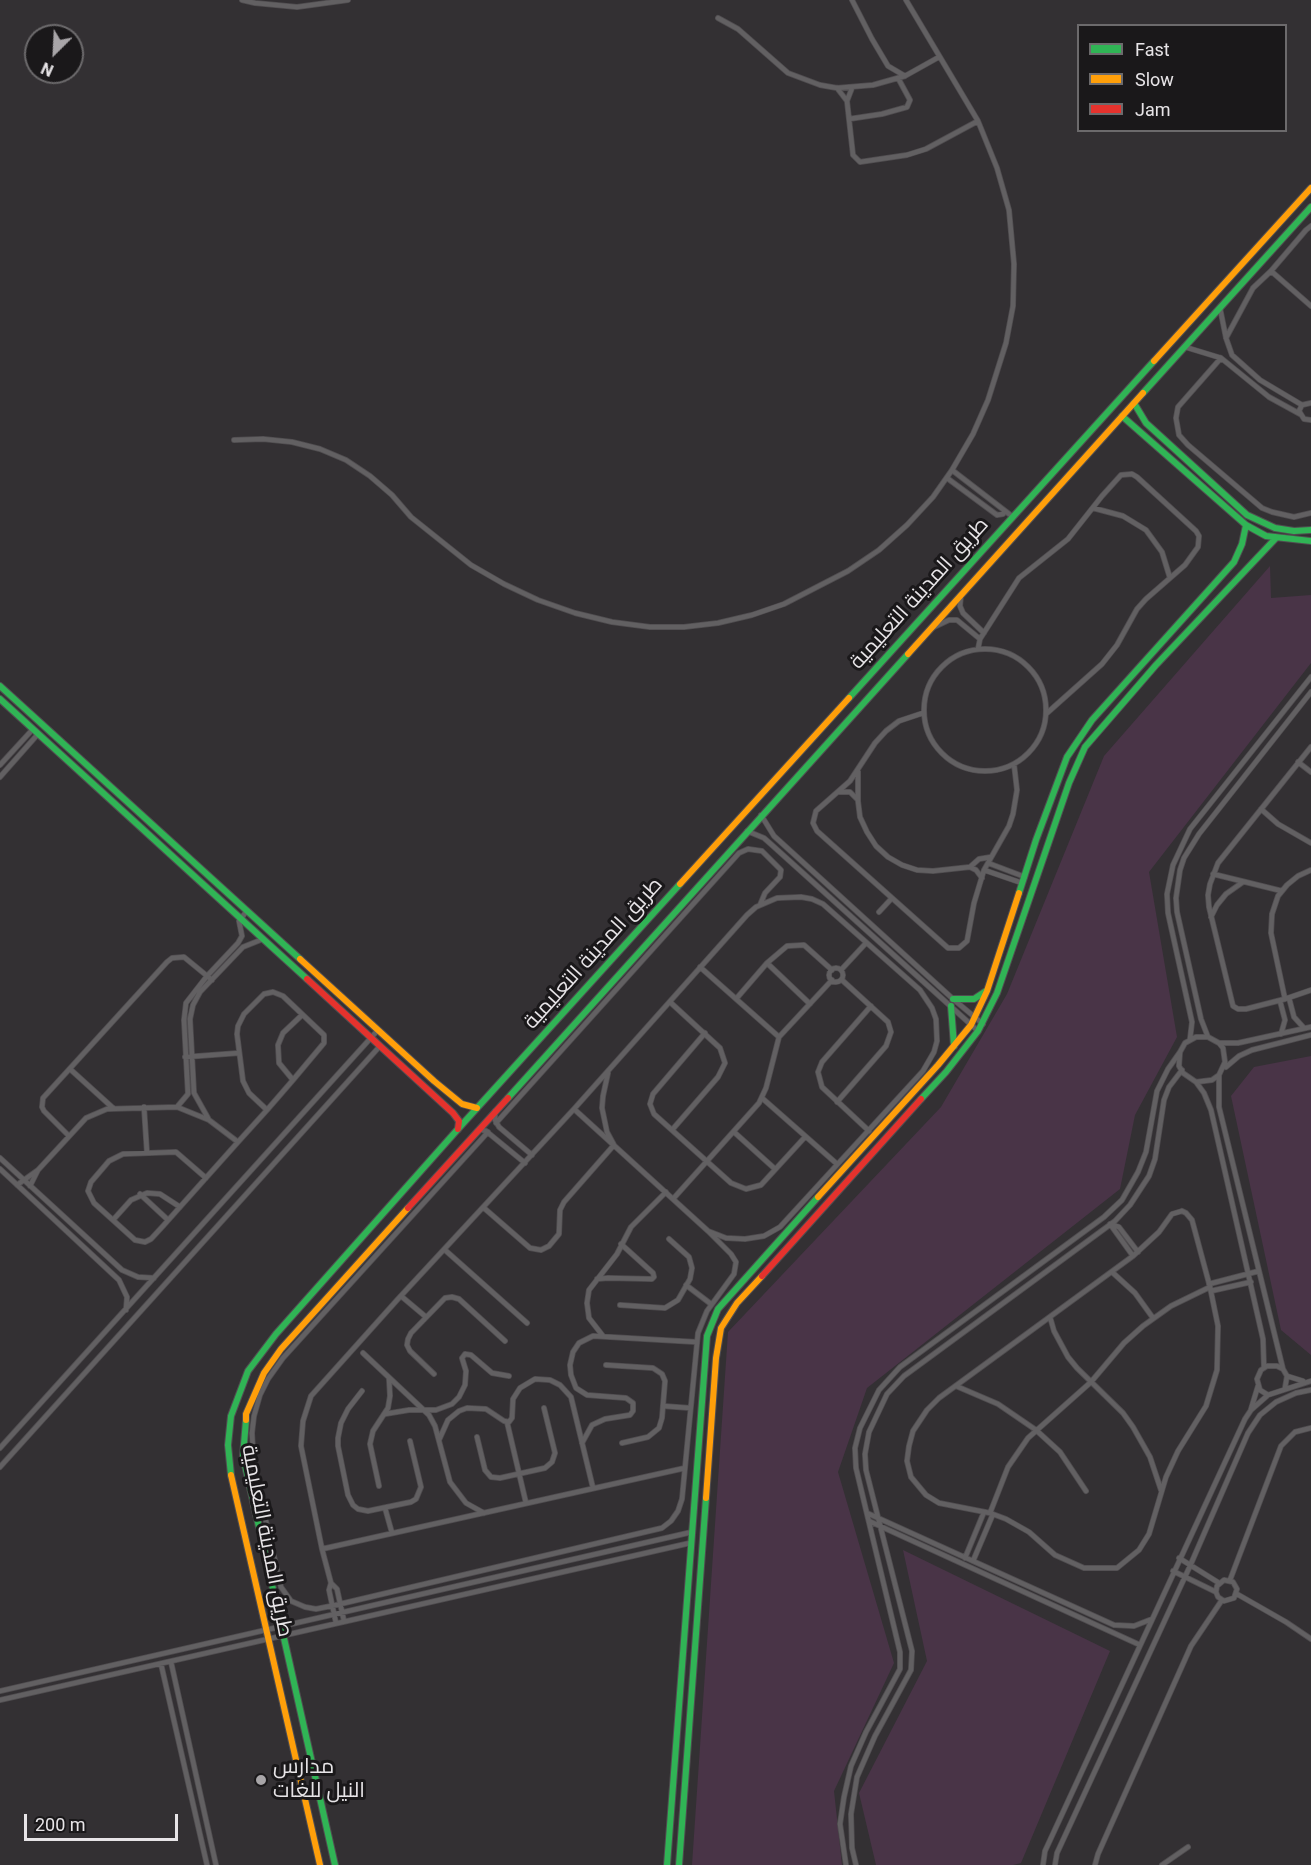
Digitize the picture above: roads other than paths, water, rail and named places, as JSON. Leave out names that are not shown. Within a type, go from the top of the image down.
[{"type":"street","points":[[242,0],[297,7],[348,0]]},
{"type":"street","points":[[852,0],[887,74],[898,78],[905,76],[939,57]]},
{"type":"street","points":[[234,440],[263,439],[292,442],[320,449],[346,460],[385,488],[440,542],[471,565],[538,600],[574,613],[612,622],[650,627],[684,627],[718,623],[784,604],[848,572],[879,550],[907,525],[933,497],[952,470],[973,434],[988,400],[1006,343],[1013,306],[1014,264],[1009,210],[997,168],[978,121],[906,0]]},
{"type":"street","points":[[718,18],[738,29],[788,73],[820,85],[852,88],[873,85],[887,74],[905,76]]},
{"type":"street","points":[[849,119],[907,107],[909,100],[898,78]]},
{"type":"street","points":[[837,88],[847,102]]},
{"type":"street","points":[[852,88],[847,102],[853,155],[857,161],[864,163],[926,149],[978,121]]},
{"type":"street","name":"طريق المدينة التعليمية","points":[[320,1865],[229,1464],[231,1416],[243,1382],[261,1352],[392,1202],[1311,188]]},
{"type":"street","name":"طريق المدينة التعليمية","points":[[335,1865],[243,1456],[246,1414],[257,1385],[271,1361],[1311,207]]},
{"type":"street","points":[[1226,338],[1253,288],[1271,272],[1311,226]]},
{"type":"street","points":[[1271,272],[1311,306]]},
{"type":"street","points":[[1220,307],[1226,338],[1233,355],[1247,369],[1274,389],[1302,405],[1311,403]]},
{"type":"street","points":[[1185,347],[1221,358],[1269,397],[1310,421]]},
{"type":"street","points":[[1221,358],[1178,407],[1176,424],[1179,435],[1262,508],[1294,517],[1311,513]]},
{"type":"street","points":[[1131,386],[1131,396],[1136,401],[1146,423],[1247,515],[1275,528],[1294,531],[1311,530]]},
{"type":"street","points":[[1300,414],[1302,405]]},
{"type":"street","points":[[1109,409],[1116,413],[1116,423]]},
{"type":"street","points":[[1122,416],[1246,525],[1262,534],[1276,538],[1311,541]]},
{"type":"street","points":[[952,470],[1013,517]]},
{"type":"street","points":[[978,649],[980,639],[1019,578],[1068,539],[1121,475],[1132,474],[1141,480],[1196,531],[1199,536],[1198,547],[1181,570],[1137,609],[1117,645],[1106,659],[1046,714]]},
{"type":"street","points":[[947,478],[997,515],[1005,511]]},
{"type":"street","points":[[1092,508],[1123,516],[1146,530],[1162,552],[1170,578]]},
{"type":"street","points":[[667,1865],[705,1355],[711,1324],[718,1309],[741,1282],[839,1176],[971,1024],[987,991],[1057,780],[1067,757],[1100,711],[1234,562],[1242,544],[1246,525]]},
{"type":"street","points":[[679,1865],[716,1358],[721,1328],[737,1303],[946,1072],[983,1024],[1006,966],[1069,783],[1085,747],[1156,664],[1276,538]]},
{"type":"street","points":[[962,593],[960,606],[963,614],[984,633]]},
{"type":"street","points":[[957,620],[963,614]]},
{"type":"street","points":[[930,628],[949,620],[957,620],[980,639]]},
{"type":"street","points":[[978,649],[1002,651],[1015,656],[1026,665],[1036,676],[1042,688],[1046,714],[1039,739],[1032,749],[1014,764],[984,771],[969,769],[954,763],[942,754],[932,742],[923,713],[927,688],[941,666],[962,652],[978,649]]},
{"type":"street","points":[[846,1865],[840,1824],[851,1766],[866,1732],[900,1669],[900,1652],[856,1468],[855,1448],[860,1428],[875,1398],[900,1367],[1104,1217],[1122,1200],[1146,1152],[1157,1091],[1168,1069],[1190,1039],[1192,1022],[1168,913],[1167,894],[1173,864],[1190,829],[1311,677]]},
{"type":"street","points":[[0,686],[246,912],[459,1102],[469,1108],[477,1108]]},
{"type":"street","points":[[857,687],[868,697]]},
{"type":"street","points":[[1208,1037],[1201,1019],[1177,912],[1176,891],[1180,870],[1191,845],[1199,834],[1311,692]]},
{"type":"street","points":[[0,699],[455,1114],[459,1121],[458,1129]]},
{"type":"street","points":[[923,713],[899,721],[886,731],[870,749],[858,771],[816,811],[812,819],[814,828],[948,948],[959,948],[964,945],[969,936],[974,903],[984,870],[1009,826],[1017,790],[1014,764]]},
{"type":"street","points":[[0,765],[36,732]]},
{"type":"street","points":[[0,777],[36,732]]},
{"type":"street","points":[[1311,747],[1224,854],[1213,874],[1208,896],[1233,1006],[1243,1010],[1311,990]]},
{"type":"street","points":[[76,769],[83,762]]},
{"type":"street","points":[[1298,762],[1311,772]]},
{"type":"street","points":[[858,771],[860,817],[876,846],[888,857],[917,870],[933,871],[970,867],[976,870],[982,878]]},
{"type":"street","points":[[838,792],[850,792],[858,801]]},
{"type":"street","points":[[1261,808],[1278,824],[1311,843]]},
{"type":"street","points":[[761,815],[780,841],[952,1002],[978,1031]]},
{"type":"street","points":[[747,831],[764,838],[952,1002],[983,1024]]},
{"type":"street","points":[[496,1123],[739,853],[748,849],[762,851],[780,868],[781,872],[780,877],[765,893],[759,905]]},
{"type":"street","points":[[970,867],[979,859],[991,856]]},
{"type":"street","points":[[988,863],[1024,880]]},
{"type":"street","points":[[984,870],[1024,880]]},
{"type":"street","points":[[1281,1034],[1285,1020],[1285,999],[1270,927],[1273,908],[1282,891],[1292,880],[1311,870]]},
{"type":"street","points":[[1213,874],[1282,891]]},
{"type":"street","points":[[1211,917],[1221,899],[1243,882]]},
{"type":"street","points":[[344,1621],[337,1589],[331,1582],[322,1549],[301,1446],[302,1427],[311,1396],[574,1109],[747,915],[759,905],[777,897],[789,896],[812,900],[823,904],[920,990],[932,1008],[937,1030],[934,1052],[923,1071],[780,1227],[751,1239],[726,1238],[708,1231]]},
{"type":"street","points":[[879,912],[892,898]]},
{"type":"street","points":[[240,918],[246,912]]},
{"type":"street","points":[[177,1107],[188,1094],[184,1020],[186,1003],[207,976],[238,943],[242,936],[240,918]]},
{"type":"street","points":[[209,1120],[195,1093],[191,1012],[196,998],[243,947],[263,939]]},
{"type":"street","points":[[841,970],[866,943]]},
{"type":"street","points":[[736,999],[782,949],[798,944],[804,945],[832,970],[841,970]]},
{"type":"street","points":[[69,1136],[44,1111],[43,1098],[172,958],[184,957],[212,980]]},
{"type":"street","points":[[767,963],[810,1004]]},
{"type":"street","points":[[700,967],[779,1037]]},
{"type":"street","points":[[832,970],[830,976],[832,980]]},
{"type":"street","points":[[841,970],[842,980]]},
{"type":"street","points":[[832,980],[837,982],[842,980]]},
{"type":"street","points":[[674,1199],[762,1098],[779,1037],[832,980]]},
{"type":"street","points":[[837,1102],[889,1041],[891,1032],[888,1022],[842,980]]},
{"type":"street","points":[[952,1002],[967,1000],[987,991]]},
{"type":"street","points":[[206,1178],[176,1152],[123,1154],[113,1158],[91,1182],[88,1191],[91,1200],[135,1240],[141,1242],[148,1241],[180,1207],[267,1110],[324,1043],[324,1035],[278,993],[268,992],[240,1019],[237,1034],[242,1075],[246,1087],[267,1110]]},
{"type":"street","points":[[1285,999],[1294,1017],[1304,1028]]},
{"type":"street","points":[[670,1002],[705,1033],[720,1048],[724,1056],[723,1071],[672,1130]]},
{"type":"street","points":[[952,1002],[954,1046]]},
{"type":"street","points":[[869,1131],[819,1083],[819,1067],[871,1006]]},
{"type":"street","points":[[293,1080],[279,1063],[278,1045],[283,1034],[302,1015]]},
{"type":"street","points":[[559,1018],[570,1028]]},
{"type":"street","points":[[1190,1039],[1202,1036],[1219,1043],[1238,1043],[1311,1027]]},
{"type":"street","points":[[0,1448],[378,1030]]},
{"type":"street","points":[[705,1033],[651,1099],[651,1110],[654,1114],[731,1183],[746,1189],[761,1185],[805,1137]]},
{"type":"street","points":[[1180,1052],[1179,1066],[1189,1079],[1205,1083],[1219,1075],[1239,1056],[1252,1050],[1311,1035]]},
{"type":"street","points":[[1219,1043],[1225,1055],[1224,1068]]},
{"type":"street","points":[[0,1467],[380,1046]]},
{"type":"street","points":[[185,1057],[239,1053]]},
{"type":"street","points":[[70,1069],[113,1108]]},
{"type":"street","points":[[609,1070],[602,1108],[607,1132],[614,1145]]},
{"type":"street","points":[[856,1865],[852,1848],[851,1814],[857,1778],[875,1736],[911,1670],[912,1651],[866,1470],[866,1447],[869,1432],[892,1387],[904,1376],[1110,1224],[1130,1205],[1149,1176],[1155,1159],[1164,1100],[1173,1081],[1182,1070]]},
{"type":"street","points":[[1219,1075],[1219,1107],[1283,1369],[1287,1376],[1285,1388]]},
{"type":"street","points":[[1196,1082],[1204,1092],[1211,1110],[1264,1345],[1264,1368]]},
{"type":"street","points":[[762,1098],[837,1164]]},
{"type":"street","points":[[144,1107],[147,1153]]},
{"type":"street","points":[[17,1185],[38,1170],[90,1115],[113,1108],[177,1107],[209,1120],[238,1142]]},
{"type":"street","points":[[488,1132],[283,1358],[268,1380],[258,1402],[253,1425],[253,1460],[281,1587],[288,1598],[305,1607],[316,1609],[340,1604],[662,1528],[675,1516],[681,1503],[696,1342],[700,1326],[711,1304],[734,1275],[736,1266],[731,1254],[708,1231],[574,1109]]},
{"type":"street","points":[[495,1111],[496,1123],[532,1155]]},
{"type":"street","points":[[479,1129],[488,1132],[525,1163]]},
{"type":"street","points":[[734,1132],[775,1169]]},
{"type":"street","points":[[484,1208],[530,1248],[538,1250],[547,1248],[559,1234],[560,1210],[564,1202],[614,1145]]},
{"type":"street","points":[[0,1158],[123,1270],[138,1277],[154,1278]]},
{"type":"street","points":[[0,1169],[119,1280],[127,1297],[126,1310]]},
{"type":"street","points":[[24,1192],[30,1186],[38,1170]]},
{"type":"street","points":[[839,1176],[846,1183]]},
{"type":"street","points":[[603,1336],[591,1322],[587,1308],[589,1290],[615,1257],[632,1227],[666,1192]]},
{"type":"street","points":[[113,1220],[131,1200],[140,1194],[160,1194],[180,1207]]},
{"type":"street","points":[[140,1194],[168,1220]]},
{"type":"street","points":[[392,1202],[404,1212]]},
{"type":"street","points":[[1182,1211],[1186,1213],[1192,1220],[1210,1288],[1219,1338],[1215,1382],[1206,1407],[1178,1451],[1161,1490],[1149,1534],[1139,1550],[1117,1568],[1084,1568],[1064,1561],[1029,1532],[1012,1522],[989,1513],[946,1505],[932,1499],[915,1484],[908,1468],[909,1446],[917,1424],[933,1404],[1138,1252],[1159,1232],[1172,1214],[1182,1211]]},
{"type":"street","points":[[1104,1217],[1132,1256]]},
{"type":"street","points":[[1110,1224],[1119,1227],[1138,1252]]},
{"type":"street","points":[[620,1305],[665,1308],[678,1300],[692,1273],[692,1262],[686,1252],[669,1239]]},
{"type":"street","points":[[597,1279],[652,1280],[653,1273],[621,1244]]},
{"type":"street","points":[[445,1250],[527,1323]]},
{"type":"street","points":[[973,1561],[1008,1467],[1036,1430],[1091,1382],[1124,1343],[1153,1318],[1181,1301],[1210,1288],[1259,1271]]},
{"type":"street","points":[[1112,1272],[1135,1293],[1153,1318]]},
{"type":"street","points":[[1210,1288],[1251,1282]]},
{"type":"street","points":[[686,1285],[711,1304]]},
{"type":"street","points":[[401,1296],[426,1317]]},
{"type":"street","points":[[434,1374],[410,1352],[407,1346],[409,1336],[445,1298],[455,1298],[505,1341]]},
{"type":"street","points":[[1050,1317],[1057,1338],[1068,1357],[1123,1413],[1133,1427],[1150,1457],[1161,1490]]},
{"type":"street","points":[[582,1443],[592,1425],[605,1419],[630,1415],[633,1411],[633,1403],[628,1399],[587,1395],[576,1388],[570,1365],[574,1348],[585,1338],[603,1336],[696,1342]]},
{"type":"street","points":[[363,1353],[425,1410],[432,1420],[453,1488],[466,1503],[484,1513]]},
{"type":"street","points":[[386,1414],[401,1410],[444,1408],[459,1397],[466,1380],[462,1358],[465,1354],[471,1355],[492,1373],[509,1376]]},
{"type":"street","points":[[606,1365],[649,1367],[660,1371],[664,1381],[661,1423],[656,1431],[648,1437],[621,1443]]},
{"type":"street","points":[[1042,1865],[1045,1851],[1173,1571],[1240,1428],[1251,1410],[1258,1386],[1258,1376],[1264,1368],[1273,1365],[1283,1369]]},
{"type":"street","points":[[66,1375],[76,1383]]},
{"type":"street","points":[[1287,1376],[1308,1381]]},
{"type":"street","points":[[379,1486],[370,1444],[375,1427],[386,1414],[390,1396],[388,1377]]},
{"type":"street","points":[[507,1422],[512,1418],[511,1408],[515,1395],[523,1385],[539,1379],[550,1380],[560,1385],[569,1394],[593,1488]]},
{"type":"street","points":[[1251,1410],[1268,1395],[1308,1381]]},
{"type":"street","points":[[956,1386],[998,1404],[1036,1430],[1060,1452],[1086,1491]]},
{"type":"street","points":[[1258,1386],[1268,1395]]},
{"type":"street","points":[[569,1394],[576,1388]]},
{"type":"street","points":[[1055,1865],[1057,1853],[1190,1566],[1248,1433],[1260,1416],[1282,1398],[1311,1390]]},
{"type":"street","points":[[1278,1391],[1282,1398]]},
{"type":"street","points":[[363,1392],[352,1403],[339,1431],[338,1446],[348,1495],[353,1505],[363,1511],[414,1501],[420,1494],[420,1484],[410,1441]]},
{"type":"street","points":[[663,1406],[690,1408]]},
{"type":"street","points":[[439,1440],[448,1420],[467,1408],[486,1409],[507,1422],[526,1503]]},
{"type":"street","points":[[477,1437],[485,1470],[489,1475],[497,1478],[544,1468],[554,1459],[555,1453],[544,1408]]},
{"type":"street","points":[[1230,1580],[1284,1440],[1295,1432],[1311,1428]]},
{"type":"street","points":[[322,1549],[685,1468]]},
{"type":"street","points":[[385,1508],[392,1533]]},
{"type":"street","points":[[867,1513],[1114,1625],[1134,1626],[1152,1619]]},
{"type":"street","points":[[965,1558],[989,1513]]},
{"type":"street","points":[[869,1521],[1140,1645]]},
{"type":"street","points":[[0,1691],[704,1530]]},
{"type":"street","points":[[0,1700],[690,1543]]},
{"type":"street","points":[[1179,1558],[1219,1583]]},
{"type":"street","points":[[1173,1571],[1216,1592],[1222,1600],[1229,1601],[1237,1594]]},
{"type":"street","points":[[1216,1592],[1219,1583],[1230,1580],[1236,1586],[1237,1594]]},
{"type":"street","points":[[331,1582],[329,1590],[336,1623]]},
{"type":"street","points":[[1237,1594],[1311,1639]]},
{"type":"street","points":[[1095,1865],[1191,1647],[1222,1600]]},
{"type":"street","points":[[171,1662],[216,1865]]},
{"type":"street","points":[[161,1664],[207,1865]]},
{"type":"street","points":[[304,1794],[320,1791]]},
{"type":"street","points":[[1162,1865],[1188,1847]]},
{"type":"place","name":"مدارس النيل للغات","points":[[261,1780]]}]
